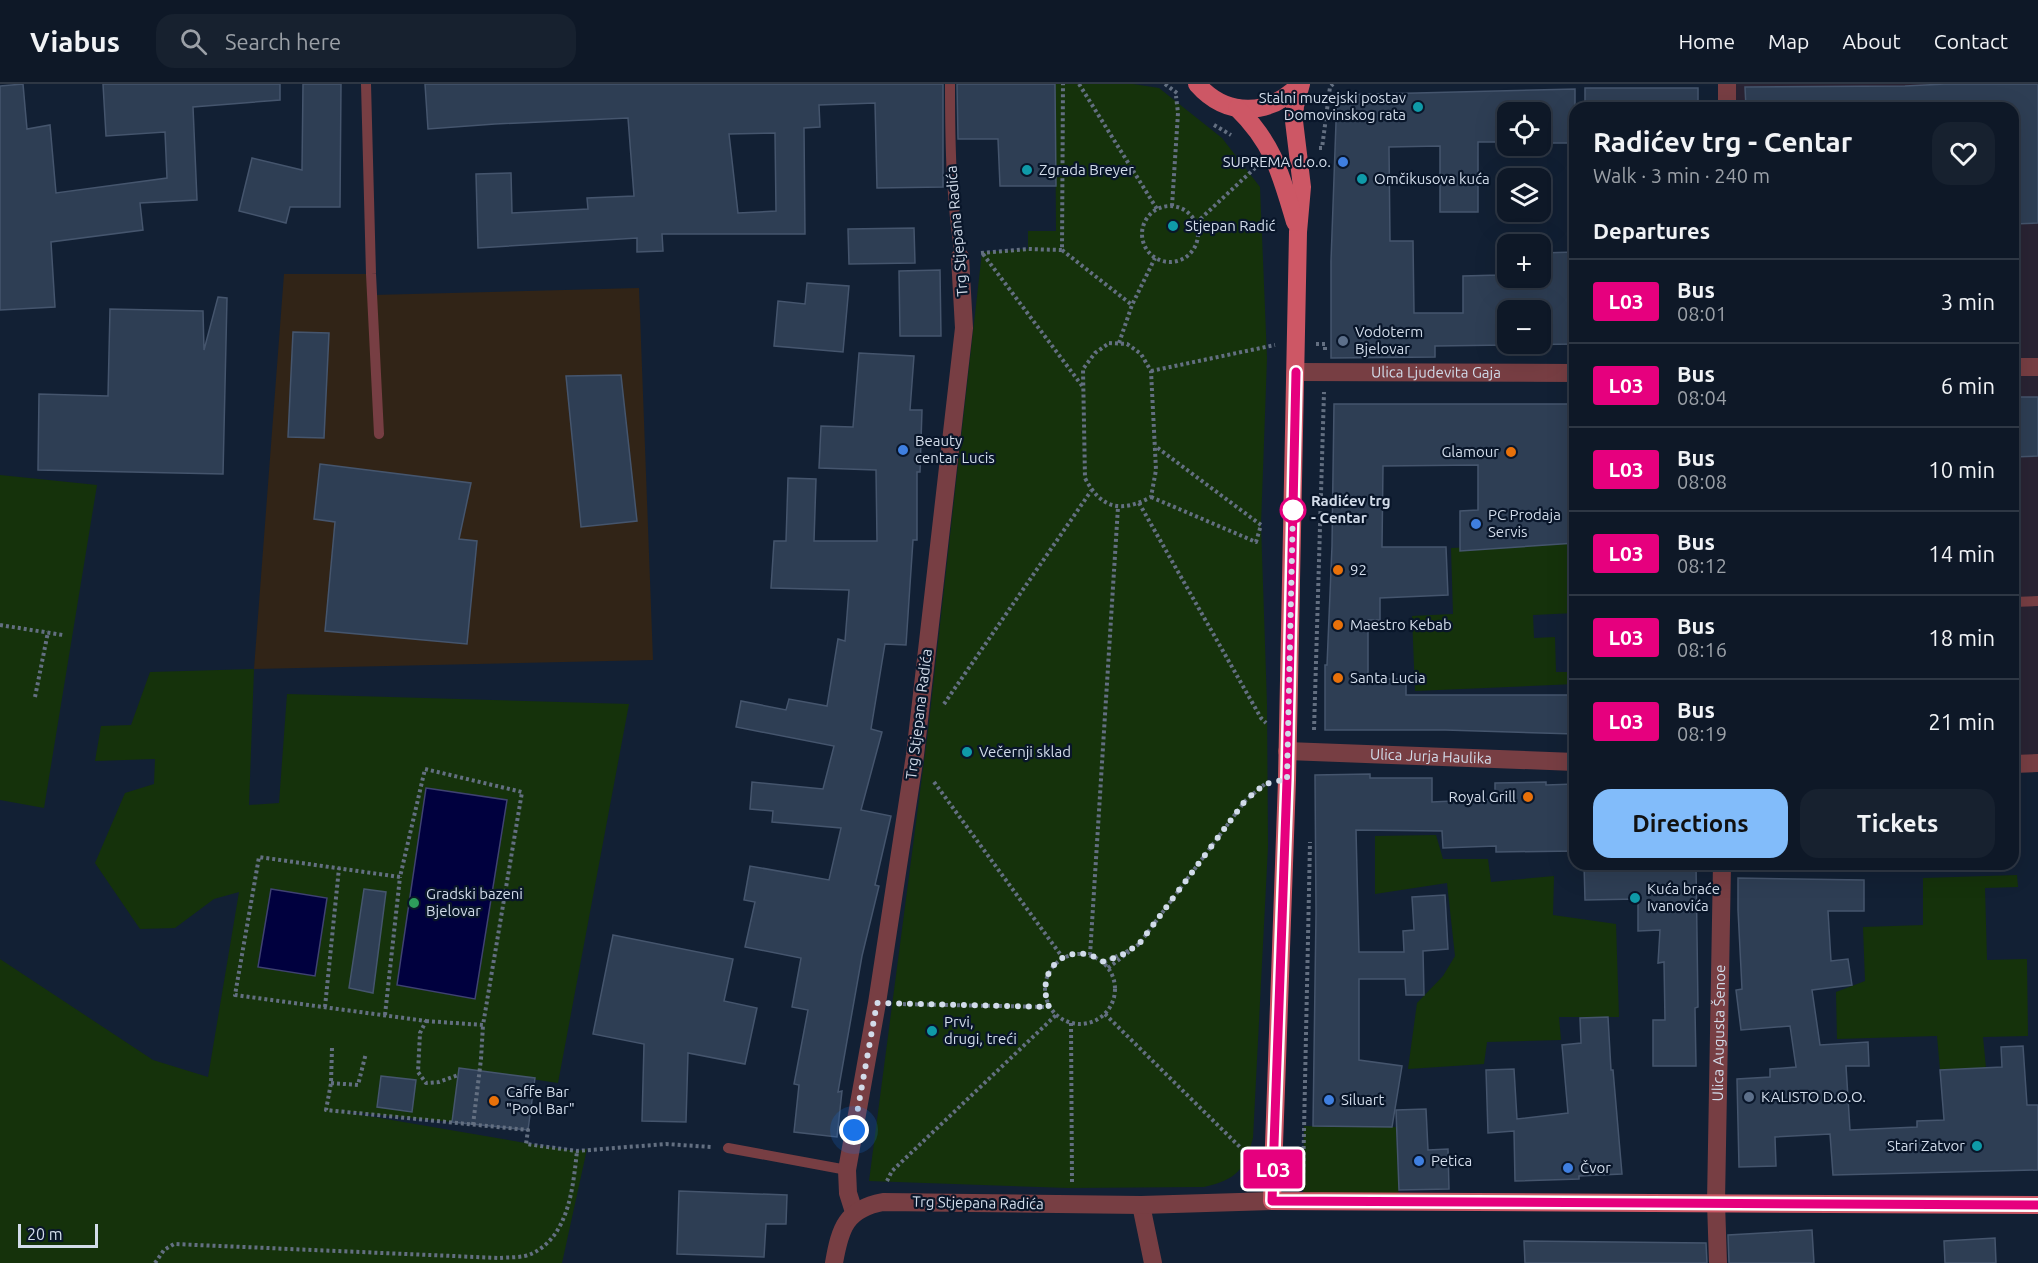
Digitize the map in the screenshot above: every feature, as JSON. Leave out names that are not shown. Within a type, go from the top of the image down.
[{"type":"main road","points":[[1197,84],[1205,93],[1220,103],[1237,108],[1256,109],[1273,105],[1289,95],[1300,84]]},
{"type":"main road","points":[[1300,84],[1294,121],[1302,187],[1298,232],[1287,780],[1272,1201],[2038,1205]]},
{"type":"main road","points":[[1237,108],[1264,138],[1276,160],[1298,232]]},
{"type":"street","points":[[1727,84],[1727,102]]},
{"type":"street","name":"Trg Stjepana Radića","points":[[960,257],[964,328],[915,755],[877,1003],[847,1170],[848,1193],[854,1212],[868,1205],[883,1202],[1141,1205],[1272,1201]]},
{"type":"street","points":[[2019,367],[2038,367]]},
{"type":"street","name":"Ulica Ljudevita Gaja","points":[[1296,372],[1569,374]]},
{"type":"street","name":"Ulica Jurja Haulika","points":[[1287,751],[1569,762]]},
{"type":"street","points":[[2019,764],[2038,763]]},
{"type":"street","name":"Ulica Augusta Šenoe","points":[[1718,1263],[1716,1202],[1722,870]]},
{"type":"street","points":[[1141,1205],[1153,1263]]},
{"type":"street","points":[[834,1263],[843,1229],[854,1212]]},
{"type":"lane","points":[[366,84],[371,274],[379,434]]},
{"type":"lane","name":"Trg Stjepana Radića","points":[[950,84],[954,221],[960,257]]},
{"type":"lane","points":[[2019,602],[2038,602]]},
{"type":"lane","points":[[728,1148],[847,1170]]},
{"type":"path","points":[[1062,250],[1063,84]]},
{"type":"path","points":[[1079,84],[1157,209]]},
{"type":"path","points":[[1172,206],[1178,113],[1176,93]]},
{"type":"path","points":[[1196,223],[1256,167]]},
{"type":"path","points":[[1172,206],[1186,211],[1196,223],[1198,241],[1188,256],[1181,261],[1163,262],[1147,251],[1142,233],[1149,215],[1157,209],[1172,206]]},
{"type":"path","points":[[960,257],[982,252],[1028,249],[1062,250],[1132,305]]},
{"type":"path","points":[[982,252],[1083,388]]},
{"type":"path","points":[[1119,343],[1132,305],[1155,258]]},
{"type":"path","points":[[1109,343],[1127,344],[1141,354],[1151,371],[1156,470],[1151,496],[1139,503],[1118,507],[1102,501],[1091,491],[1085,478],[1083,388],[1083,369],[1095,353],[1109,343]]},
{"type":"path","points":[[1151,496],[1256,542],[1261,525],[1155,446]]},
{"type":"path","points":[[943,705],[1091,491]]},
{"type":"path","points":[[1139,503],[1261,718],[1271,727],[1314,731]]},
{"type":"path","points":[[1090,955],[1118,507]]},
{"type":"path","points":[[0,625],[63,635]]},
{"type":"path","points":[[35,697],[48,632]]},
{"type":"path","points":[[915,755],[1063,958]]},
{"type":"path","points":[[386,1015],[400,877],[425,769],[522,792],[483,1025],[472,1125]]},
{"type":"path","points":[[1108,968],[1139,944],[1245,801],[1271,780],[1287,780]]},
{"type":"path","points":[[400,877],[259,856],[236,995],[426,1021],[483,1025]]},
{"type":"path","points":[[325,1007],[339,868]]},
{"type":"path","points":[[1104,962],[1124,954],[1139,944]]},
{"type":"path","points":[[1072,954],[1090,955],[1104,962],[1115,982],[1112,1004],[1105,1014],[1089,1022],[1071,1023],[1056,1015],[1049,1007],[1044,985],[1047,974],[1054,964],[1063,958],[1072,954]]},
{"type":"path","points":[[877,1003],[1049,1007]]},
{"type":"path","points":[[1105,1014],[1244,1151],[1273,1168],[1303,1181]]},
{"type":"path","points":[[883,1202],[884,1186],[892,1171],[1056,1015]]},
{"type":"path","points":[[426,1021],[420,1033],[418,1072],[426,1083],[439,1082],[458,1075]]},
{"type":"path","points":[[1071,1023],[1072,1204]]},
{"type":"path","points":[[332,1048],[326,1110],[528,1130],[526,1144],[577,1151],[666,1144],[728,1148]]},
{"type":"path","points":[[330,1083],[358,1085],[366,1053]]},
{"type":"path","points":[[155,1263],[164,1251],[174,1244],[499,1258],[531,1255],[552,1239],[568,1210],[577,1151]]},
{"type":"shaded area","points":[[1727,84],[2038,84],[2038,763],[2019,764],[2019,102],[1727,102]]},
{"type":"shaded area","points":[[284,274],[371,274],[373,295],[639,288],[653,660],[254,669]]},
{"type":"shaded area","points":[[426,788],[507,800],[475,999],[397,985]]},
{"type":"shaded area","points":[[271,889],[327,898],[315,976],[258,967]]},
{"type":"green space","points":[[1055,84],[1133,84],[1159,88],[1222,138],[1260,187],[1267,358],[1261,525],[1267,704],[1268,847],[1253,1138],[1243,1165],[1238,1171],[1225,1180],[1204,1187],[1068,1188],[869,1181],[928,731],[982,252],[1028,249],[1028,231],[1056,231]]},
{"type":"green space","points":[[0,475],[97,485],[44,808],[0,800]]},
{"type":"green space","points":[[1569,543],[1569,613],[1533,615],[1534,638],[1555,637],[1556,672],[1569,672],[1569,684],[1415,691],[1412,616],[1453,614],[1451,548]]},
{"type":"green space","points":[[254,669],[249,805],[279,803],[287,694],[629,704],[558,1083],[459,1068],[452,1122],[339,1111],[549,1147],[577,1151],[587,1149],[562,1263],[0,1263],[0,959],[153,1060],[208,1077],[239,892],[214,899],[175,928],[140,929],[95,863],[125,793],[154,784],[155,759],[95,761],[101,726],[131,725],[150,672]]},
{"type":"green space","points":[[1436,835],[1443,859],[1488,859],[1491,882],[1554,876],[1553,915],[1616,924],[1619,1017],[1559,1017],[1561,1040],[1487,1042],[1484,1064],[1408,1069],[1417,1003],[1443,976],[1455,956],[1447,883],[1375,894],[1375,836]]},
{"type":"green space","points":[[2017,875],[2018,887],[1985,888],[1987,960],[2027,959],[2028,1036],[1983,1037],[1986,1068],[1940,1070],[1937,1036],[1837,1039],[1836,992],[1865,981],[1863,927],[1923,925],[1923,878]]},
{"type":"green space","points":[[1304,1126],[1396,1127],[1399,1201],[1303,1201]]},
{"type":"building","points":[[23,84],[27,129],[50,125],[56,193],[167,178],[165,132],[106,136],[103,84],[280,84],[280,100],[193,107],[197,200],[140,203],[143,230],[51,242],[55,307],[0,310],[0,86]]},
{"type":"building","points":[[303,84],[341,84],[340,207],[290,207],[286,223],[239,211],[252,158],[302,170]]},
{"type":"building","points":[[425,84],[943,84],[943,187],[877,188],[875,103],[819,105],[820,127],[804,128],[805,234],[662,234],[663,251],[637,252],[637,238],[478,248],[476,174],[511,173],[512,213],[588,209],[587,198],[634,196],[628,118],[428,129]],"holes":[[[775,133],[776,211],[738,213],[729,134]]]},
{"type":"building","name":"Zgrada Breyer","points":[[957,84],[1055,84],[1056,186],[1000,186],[998,139],[958,139]]},
{"type":"building","points":[[2038,84],[2038,223],[2019,224],[2019,102],[1746,102],[1745,87]]},
{"type":"building","points":[[1585,88],[1698,88],[1698,102],[1585,102]]},
{"type":"building","points":[[1575,89],[1575,102],[1569,102],[1569,143],[1551,143],[1551,102],[1497,102],[1497,142],[1478,142],[1478,212],[1440,212],[1440,146],[1389,147],[1390,241],[1413,241],[1414,313],[1463,313],[1463,276],[1497,275],[1497,288],[1551,288],[1551,253],[1569,252],[1569,344],[1551,344],[1551,300],[1497,300],[1497,345],[1435,346],[1435,357],[1331,358],[1331,261],[1337,95]]},
{"type":"building","points":[[914,228],[915,263],[849,264],[848,229]]},
{"type":"building","points":[[940,270],[941,336],[900,336],[899,271]]},
{"type":"building","points":[[807,283],[849,286],[843,352],[774,346],[778,301],[805,304]]},
{"type":"building","points":[[218,297],[227,298],[223,474],[38,470],[39,394],[108,396],[110,309],[203,311],[204,350]]},
{"type":"building","points":[[293,332],[329,333],[324,438],[288,437]]},
{"type":"building","points":[[859,353],[914,356],[910,410],[922,410],[920,472],[917,472],[917,540],[913,540],[906,645],[885,644],[871,729],[882,732],[861,810],[891,816],[875,885],[879,886],[862,956],[838,1092],[842,1091],[837,1137],[794,1132],[799,1085],[794,1084],[808,1010],[792,1007],[801,958],[745,947],[755,902],[744,900],[750,866],[829,880],[841,828],[772,822],[773,811],[750,809],[752,782],[823,789],[834,746],[736,727],[741,701],[786,710],[789,699],[827,706],[838,639],[845,641],[849,590],[771,588],[774,541],[786,541],[788,478],[816,479],[814,541],[877,541],[876,470],[819,468],[821,426],[853,427]]},
{"type":"building","points":[[621,375],[637,521],[581,527],[566,376]]},
{"type":"building","points":[[2019,397],[2038,397],[2038,456],[2019,457]]},
{"type":"building","points":[[1334,404],[1569,404],[1569,543],[1460,551],[1460,511],[1478,510],[1478,465],[1383,466],[1382,547],[1446,547],[1448,595],[1380,598],[1380,620],[1368,620],[1368,679],[1406,679],[1406,695],[1569,695],[1569,734],[1445,730],[1325,730],[1325,665],[1327,665],[1332,546]]},
{"type":"building","points":[[320,464],[471,483],[459,539],[477,541],[467,644],[325,631],[335,522],[314,519]]},
{"type":"building","points":[[1370,774],[1370,778],[1432,778],[1432,802],[1495,799],[1495,783],[1546,782],[1546,785],[1569,784],[1569,851],[1496,852],[1496,846],[1443,848],[1442,831],[1356,830],[1359,952],[1404,952],[1403,931],[1414,930],[1412,897],[1445,895],[1448,949],[1423,951],[1424,995],[1406,995],[1405,979],[1359,979],[1359,1060],[1402,1066],[1392,1127],[1313,1126],[1315,775]]},
{"type":"building","points":[[1584,870],[1696,870],[1698,1007],[1695,1008],[1696,1066],[1653,1066],[1653,1020],[1665,1020],[1664,962],[1658,963],[1660,930],[1638,931],[1638,899],[1585,900]]},
{"type":"building","points":[[1738,878],[1864,880],[1864,911],[1828,911],[1831,961],[1848,959],[1852,985],[1812,990],[1820,1045],[1868,1042],[1869,1066],[1846,1066],[1850,1130],[1917,1127],[1917,1121],[1944,1120],[1940,1070],[2002,1067],[2001,1047],[2023,1046],[2027,1105],[2038,1105],[2038,1170],[1833,1175],[1830,1134],[1775,1137],[1776,1166],[1739,1167],[1737,1079],[1770,1077],[1770,1069],[1796,1067],[1790,1026],[1741,1030],[1736,990],[1742,989]]},
{"type":"building","points":[[364,889],[386,892],[373,993],[349,988]]},
{"type":"building","points":[[613,935],[733,959],[724,1001],[757,1008],[745,1064],[688,1053],[686,1122],[642,1121],[644,1044],[593,1034]]},
{"type":"building","points":[[1608,1017],[1622,1174],[1579,1176],[1579,1179],[1515,1181],[1514,1131],[1488,1133],[1486,1070],[1514,1069],[1517,1119],[1568,1113],[1562,1045],[1581,1043],[1580,1018]]},
{"type":"building","points":[[459,1068],[535,1078],[528,1130],[452,1122]]},
{"type":"building","points":[[381,1076],[416,1080],[412,1112],[377,1107]]},
{"type":"building","points":[[1426,1109],[1428,1150],[1448,1149],[1449,1189],[1399,1190],[1396,1110]]},
{"type":"building","points":[[679,1191],[787,1195],[786,1224],[766,1224],[764,1257],[677,1254]]},
{"type":"building","points":[[1812,1230],[1814,1263],[1729,1263],[1728,1235]]},
{"type":"building","points":[[1995,1238],[1996,1263],[1945,1263],[1944,1241]]},
{"type":"building","points":[[1524,1241],[1706,1243],[1707,1263],[1525,1263]]},
{"type":"bus line","name":"L03","points":[[1296,372],[1287,780],[1272,1201],[2038,1205]]},
{"type":"place","name":"Stalni muzejski postav Domovinskog rata","points":[[1418,107]]},
{"type":"place","name":"SUPREMA d.o.o.","points":[[1343,162]]},
{"type":"place","name":"Zgrada Breyer","points":[[1027,170]]},
{"type":"place","name":"Omčikusova kuća","points":[[1362,179]]},
{"type":"place","name":"Stjepan Radić","points":[[1173,226]]},
{"type":"place","name":"Vodoterm Bjelovar","points":[[1343,341]]},
{"type":"place","name":"Beauty centar Lucis","points":[[903,450]]},
{"type":"place","name":"Glamour","points":[[1511,452]]},
{"type":"place","name":"Radićev trg - Centar","points":[[1293,510]]},
{"type":"place","name":"PC Prodaja Servis","points":[[1476,524]]},
{"type":"place","name":"92","points":[[1338,570]]},
{"type":"place","name":"Maestro Kebab","points":[[1338,625]]},
{"type":"place","name":"Santa Lucia","points":[[1338,678]]},
{"type":"place","name":"Večernji sklad","points":[[967,752]]},
{"type":"place","name":"Royal Grill","points":[[1528,797]]},
{"type":"place","name":"Kuća braće Ivanovića","points":[[1635,898]]},
{"type":"place","name":"Gradski bazeni Bjelovar","points":[[414,903]]},
{"type":"place","name":"Prvi, drugi, treći","points":[[932,1031]]},
{"type":"place","name":"KALISTO D.O.O.","points":[[1749,1097]]},
{"type":"place","name":"Siluart","points":[[1329,1100]]},
{"type":"place","name":"Caffe Bar \"Pool Bar\"","points":[[494,1101]]},
{"type":"place","name":"Stari Zatvor","points":[[1977,1146]]},
{"type":"place","name":"Petica","points":[[1419,1161]]},
{"type":"place","name":"Čvor","points":[[1568,1168]]},
{"type":"route","points":[[854,1130],[877,1003],[1049,1007],[1044,985],[1047,974],[1054,964],[1072,954],[1081,953],[1104,962],[1124,954],[1139,944],[1245,801],[1271,780],[1287,780],[1293,506],[1293,510]]}]
